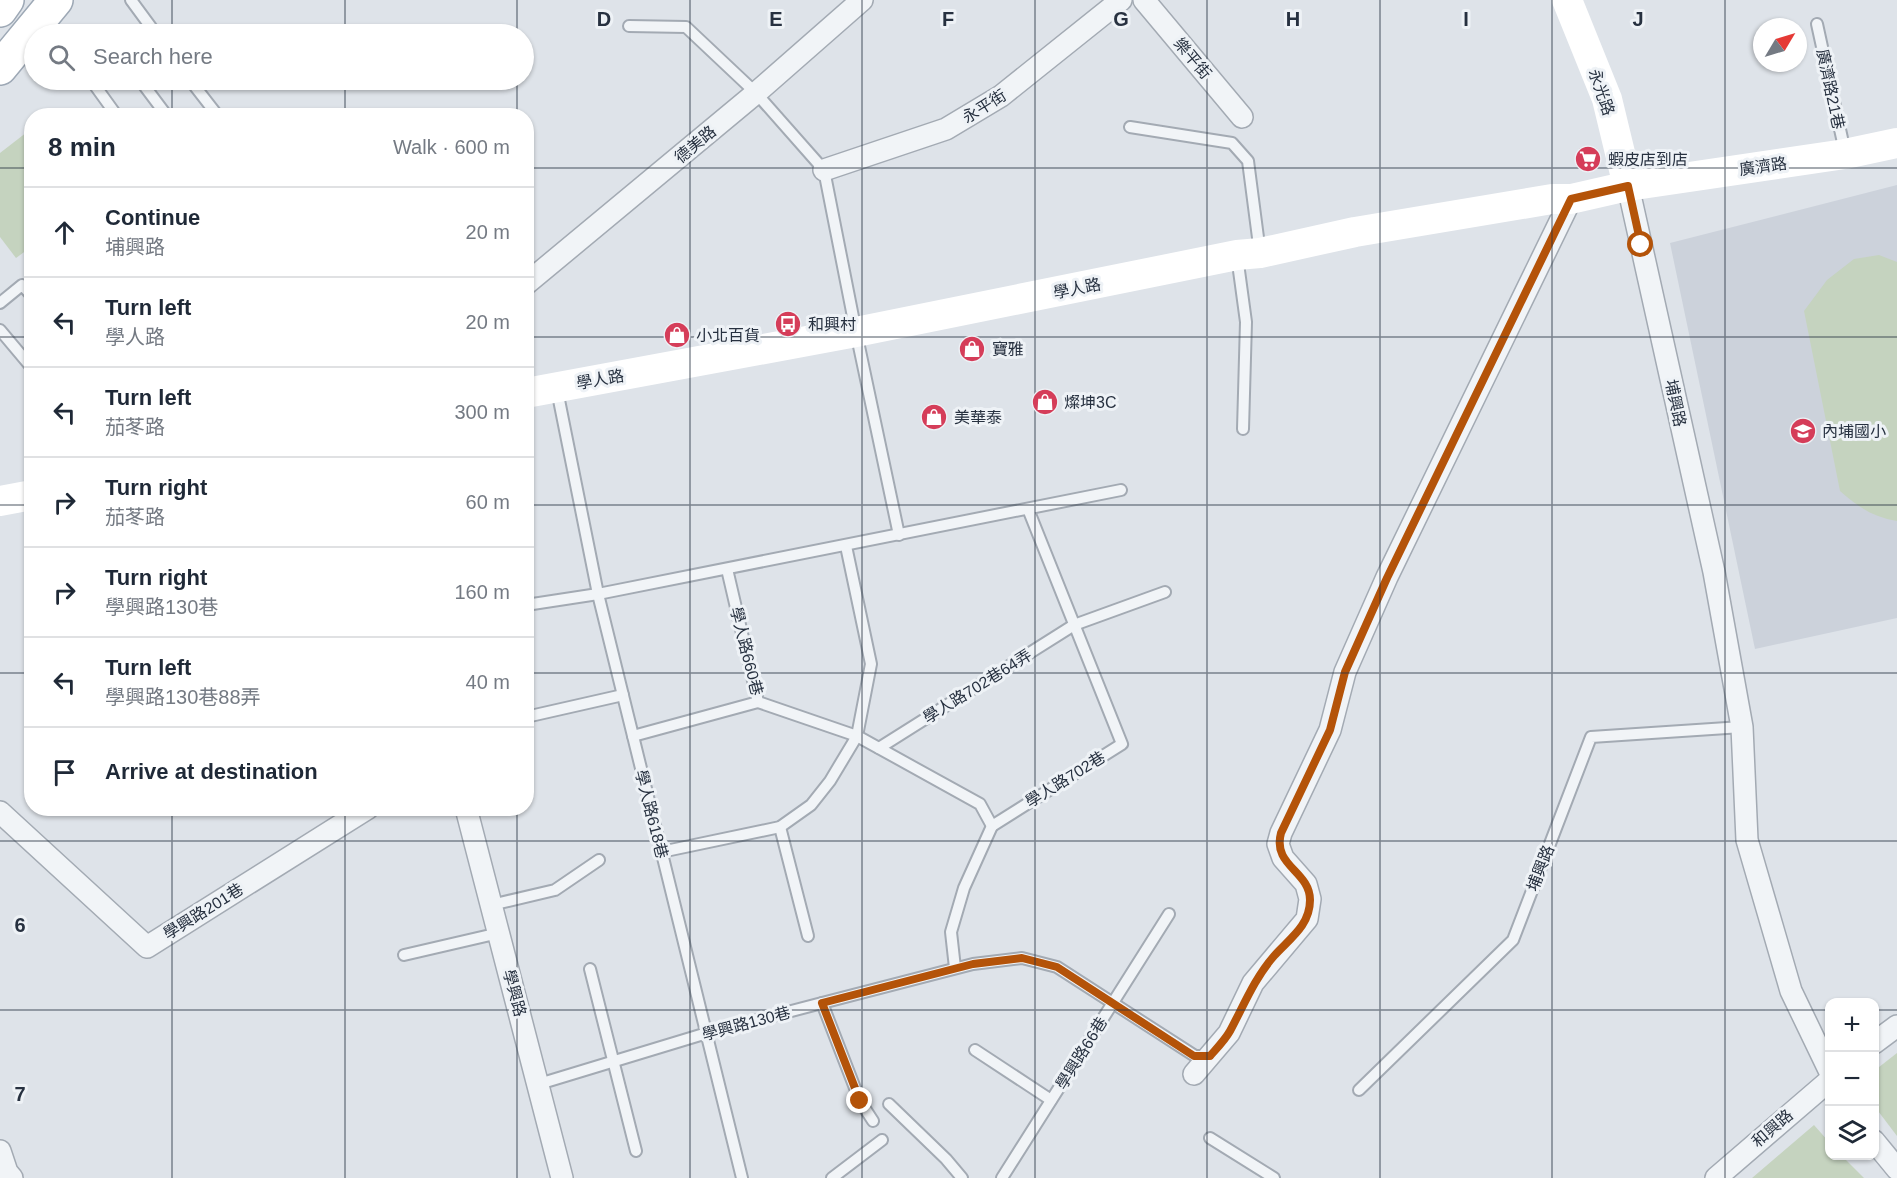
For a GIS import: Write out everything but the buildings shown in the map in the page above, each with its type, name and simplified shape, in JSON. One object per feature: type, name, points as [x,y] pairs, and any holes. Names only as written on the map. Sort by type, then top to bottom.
[{"type":"main road","points":[[0,9],[7,0]]},
{"type":"main road","points":[[36,24],[56,0]]},
{"type":"main road","name":"永光路","points":[[1567,0],[1607,99],[1628,186]]},
{"type":"main road","points":[[0,68],[24,39]]},
{"type":"main road","name":"廣濟路","points":[[1628,186],[1845,154],[1897,142]]},
{"type":"main road","name":"學人路","points":[[534,391],[856,332],[1355,232],[1552,199],[1571,199],[1628,186]]},
{"type":"main road","points":[[0,501],[24,496]]},
{"type":"street","name":"德美路","points":[[534,277],[756,93],[862,0]]},
{"type":"street","name":"永平街","points":[[824,170],[946,129],[1001,96],[1121,0]]},
{"type":"street","name":"樂平街","points":[[1144,0],[1242,117]]},
{"type":"street","name":"埔興路","points":[[1628,186],[1714,572],[1742,726],[1747,840],[1791,991],[1802,1018],[1825,1062]]},
{"type":"street","points":[[1194,1074],[1229,1033],[1253,983],[1307,919],[1310,899],[1306,884],[1282,858],[1278,844],[1281,833],[1330,730],[1345,672],[1387,578],[1571,199]]},
{"type":"street","name":"學興路201巷","points":[[0,812],[147,947],[355,816]]},
{"type":"street","name":"學興路","points":[[468,816],[562,1178]]},
{"type":"street","points":[[1879,1040],[1897,1026]]},
{"type":"street","name":"和興路","points":[[1716,1178],[1825,1084]]},
{"type":"street","points":[[1879,1146],[1897,1169]]},
{"type":"street","points":[[0,1152],[12,1178]]},
{"type":"lane","points":[[131,0],[147,24]]},
{"type":"lane","name":"廣濟路21巷","points":[[1817,24],[1845,154]]},
{"type":"lane","points":[[629,26],[686,27],[756,93],[824,170],[899,535]]},
{"type":"lane","points":[[98,90],[111,108]]},
{"type":"lane","points":[[148,90],[161,108]]},
{"type":"lane","points":[[198,90],[212,108]]},
{"type":"lane","points":[[1130,127],[1232,142],[1248,161],[1249,254],[1243,429]]},
{"type":"lane","points":[[0,303],[24,284]]},
{"type":"lane","points":[[0,330],[24,358]]},
{"type":"lane","name":"學人路618巷","points":[[556,387],[598,594],[742,1178]]},
{"type":"lane","points":[[534,604],[598,594],[846,546],[1121,490]]},
{"type":"lane","name":"學人路702巷","points":[[992,826],[1122,744],[1028,509]]},
{"type":"lane","points":[[661,852],[780,827],[811,805],[830,781],[857,736],[871,664],[846,546]]},
{"type":"lane","name":"學人路660巷","points":[[727,569],[758,702],[857,736],[980,804],[992,826]]},
{"type":"lane","points":[[1074,625],[1165,592]]},
{"type":"lane","name":"學人路702巷64弄","points":[[879,748],[1074,625]]},
{"type":"lane","points":[[534,715],[623,695]]},
{"type":"lane","points":[[633,736],[758,702]]},
{"type":"lane","name":"埔興路","points":[[1359,1090],[1513,940],[1591,737],[1742,726]]},
{"type":"lane","points":[[956,968],[951,932],[964,888],[992,826]]},
{"type":"lane","points":[[780,827],[808,936]]},
{"type":"lane","points":[[491,905],[555,891],[599,860]]},
{"type":"lane","name":"學興路66巷","points":[[1002,1178],[1169,914]]},
{"type":"lane","points":[[404,955],[499,933]]},
{"type":"lane","name":"學興路130巷","points":[[539,1084],[707,1033],[956,968],[1022,958],[1057,967],[1194,1056],[1210,1056]]},
{"type":"lane","points":[[590,969],[636,1151]]},
{"type":"lane","points":[[822,1003],[860,1101],[873,1121]]},
{"type":"lane","name":"學興路66巷","points":[[975,1050],[1051,1100]]},
{"type":"lane","points":[[889,1104],[946,1159],[962,1178]]},
{"type":"lane","points":[[1210,1138],[1274,1178]]},
{"type":"lane","points":[[832,1178],[882,1140]]},
{"type":"shaded area","name":"內埔國小","points":[[1897,185],[1897,618],[1755,649],[1670,243]]},
{"type":"green space","points":[[24,134],[24,252],[16,258],[0,237],[0,153]]},
{"type":"green space","points":[[1879,255],[1897,262],[1897,521],[1880,517],[1866,510],[1840,491],[1804,311],[1827,280],[1854,259]]},
{"type":"green space","points":[[1897,1053],[1897,1136],[1879,1112],[1879,1067]]},
{"type":"green space","points":[[1814,1125],[1825,1137],[1825,1160],[1846,1160],[1864,1178],[1752,1178]]},
{"type":"place","name":"蝦皮店到店","points":[[1588,159]]},
{"type":"place","name":"和興村","points":[[788,324]]},
{"type":"place","name":"小北百貨","points":[[677,335]]},
{"type":"place","name":"寶雅","points":[[972,349]]},
{"type":"place","name":"燦坤3C","points":[[1045,402]]},
{"type":"place","name":"美華泰","points":[[934,417]]},
{"type":"place","name":"內埔國小","points":[[1803,431]]},
{"type":"route","points":[[860,1101],[822,1003],[973,964],[1022,958],[1057,967],[1194,1056],[1210,1056],[1229,1033],[1253,983],[1307,919],[1310,899],[1306,884],[1282,858],[1278,844],[1281,833],[1330,730],[1345,672],[1387,578],[1571,199],[1628,186],[1641,245]]}]
